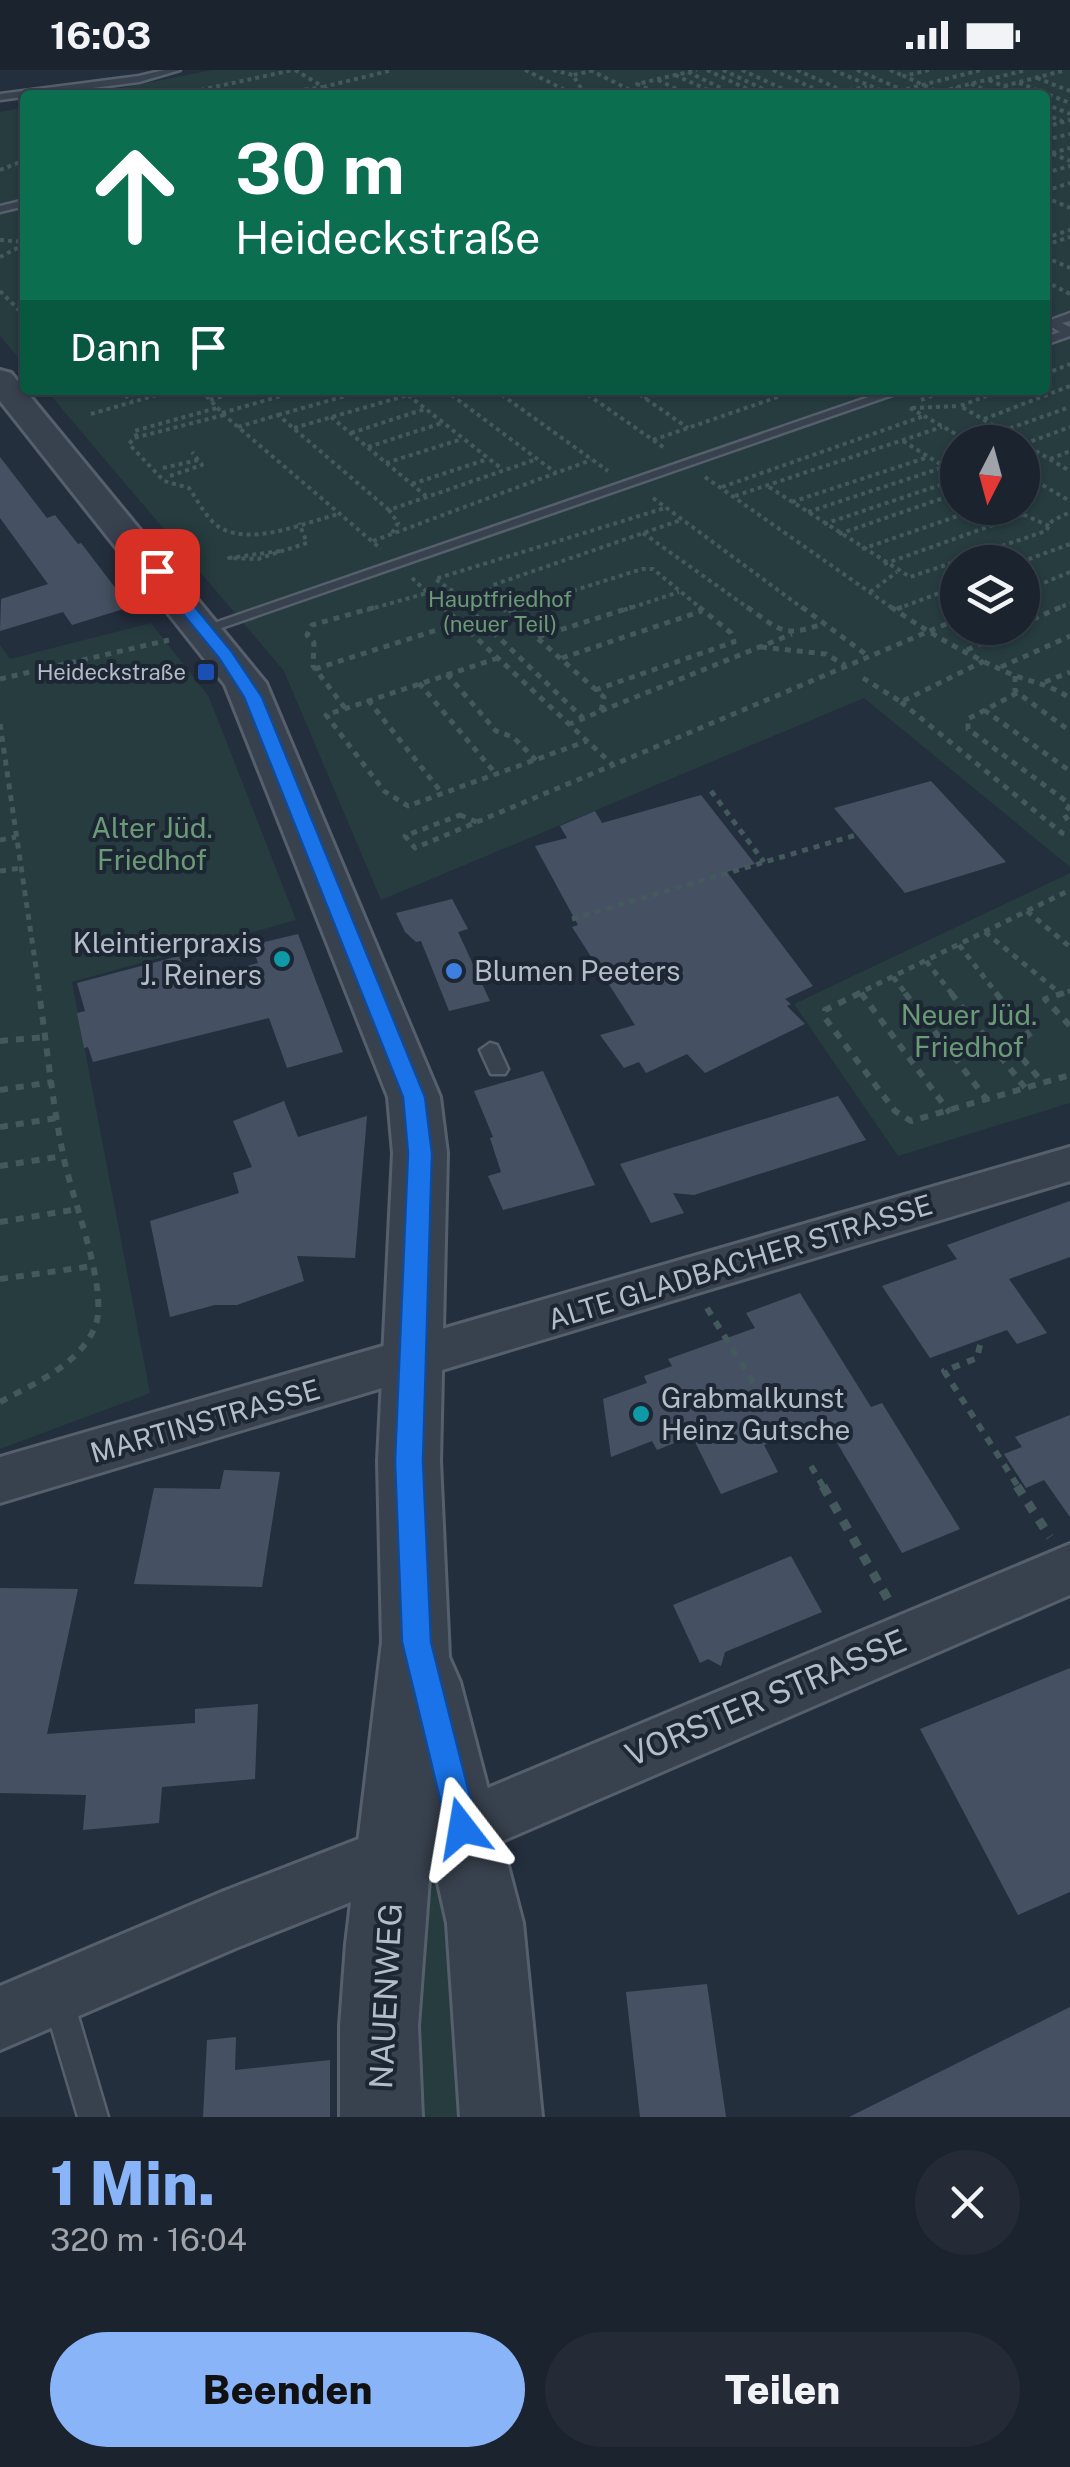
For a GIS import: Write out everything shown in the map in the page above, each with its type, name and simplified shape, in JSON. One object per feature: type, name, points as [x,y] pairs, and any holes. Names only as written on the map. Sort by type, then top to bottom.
[{"type":"street","points":[[0,380],[204,629],[245,683],[266,726],[414,1097],[420,1153],[410,1361]]},
{"type":"street","name":"ALTE GLADBACHER STRASSE","points":[[410,1361],[1070,1164]]},
{"type":"street","name":"MARTINSTRASSE","points":[[0,1480],[410,1361]]},
{"type":"street","name":"NAUENWEG","points":[[382,2117],[379,2026],[429,1841],[416,1642],[409,1461],[410,1361]]},
{"type":"street","name":"VORSTER STRASSE","points":[[429,1841],[910,1637],[1065,1560]]},
{"type":"street","points":[[0,2018],[429,1841]]},
{"type":"street","name":"NAUENWEG","points":[[429,1841],[486,1924],[500,2117]]},
{"type":"lane","points":[[54,90],[139,79],[175,70]]},
{"type":"lane","points":[[1050,338],[1070,332],[1052,323],[1070,317]]},
{"type":"lane","points":[[204,629],[885,395]]},
{"type":"lane","points":[[56,1992],[94,2117]]},
{"type":"path","points":[[200,90],[294,70],[328,90]]},
{"type":"path","points":[[301,90],[393,70]]},
{"type":"path","points":[[525,70],[565,90]]},
{"type":"path","points":[[553,70],[573,75],[593,70],[631,90]]},
{"type":"path","points":[[651,90],[637,84],[697,70]]},
{"type":"path","points":[[707,70],[749,90]]},
{"type":"path","points":[[723,70],[765,90]]},
{"type":"path","points":[[742,70],[785,90]]},
{"type":"path","points":[[773,70],[814,90]]},
{"type":"path","points":[[797,70],[842,90],[873,87]]},
{"type":"path","points":[[833,70],[879,90]]},
{"type":"path","points":[[857,70],[903,90],[982,70]]},
{"type":"path","points":[[890,70],[933,90]]},
{"type":"path","points":[[904,76],[929,70]]},
{"type":"path","points":[[946,90],[1026,70]]},
{"type":"path","points":[[1004,86],[1062,70],[1070,74]]},
{"type":"path","points":[[688,72],[725,90]]},
{"type":"path","points":[[573,75],[583,90]]},
{"type":"path","points":[[675,75],[708,90]]},
{"type":"path","points":[[1036,78],[1070,91]]},
{"type":"path","points":[[657,79],[679,90]]},
{"type":"path","points":[[988,80],[1013,90]]},
{"type":"path","points":[[1018,82],[1032,90]]},
{"type":"path","points":[[970,84],[985,90]]},
{"type":"path","points":[[955,88],[960,90]]},
{"type":"path","points":[[1050,106],[1070,111],[1064,122],[1050,125]]},
{"type":"path","points":[[1050,116],[1064,122]]},
{"type":"path","points":[[1050,171],[1070,163]]},
{"type":"path","points":[[1058,169],[1070,175]]},
{"type":"path","points":[[0,291],[20,310]]},
{"type":"path","points":[[125,395],[133,401]]},
{"type":"path","points":[[91,414],[155,395]]},
{"type":"path","points":[[206,395],[428,592],[613,765]]},
{"type":"path","points":[[210,400],[226,395]]},
{"type":"path","points":[[178,483],[164,481],[129,444],[138,437],[283,395]]},
{"type":"path","points":[[238,426],[349,395]]},
{"type":"path","points":[[294,428],[405,395]]},
{"type":"path","points":[[409,395],[504,470]]},
{"type":"path","points":[[452,395],[556,473]]},
{"type":"path","points":[[502,395],[628,486],[682,519],[868,657]]},
{"type":"path","points":[[587,395],[927,632],[1015,676],[1046,682],[1070,698]]},
{"type":"path","points":[[640,395],[688,428]]},
{"type":"path","points":[[644,398],[654,395]]},
{"type":"path","points":[[652,440],[784,395]]},
{"type":"path","points":[[897,395],[909,408],[940,425]]},
{"type":"path","points":[[909,408],[960,406],[989,395]]},
{"type":"path","points":[[983,419],[1046,395]]},
{"type":"path","points":[[960,406],[992,425]]},
{"type":"path","points":[[1019,425],[1070,407]]},
{"type":"path","points":[[350,433],[426,409]]},
{"type":"path","points":[[278,415],[389,510],[398,523],[391,534]]},
{"type":"path","points":[[720,488],[924,416]]},
{"type":"path","points":[[331,417],[427,497]]},
{"type":"path","points":[[368,447],[443,422]]},
{"type":"path","points":[[733,496],[769,488],[940,427]]},
{"type":"path","points":[[1040,438],[1070,428]]},
{"type":"path","points":[[386,463],[464,439]]},
{"type":"path","points":[[902,441],[940,464]]},
{"type":"path","points":[[1050,459],[1070,451]]},
{"type":"path","points":[[170,476],[202,465],[192,452]]},
{"type":"path","points":[[1040,453],[1070,471]]},
{"type":"path","points":[[791,502],[928,457]]},
{"type":"path","points":[[412,484],[489,459]]},
{"type":"path","points":[[389,510],[537,459]]},
{"type":"path","points":[[198,460],[161,466],[188,488],[202,510],[222,529],[256,532],[340,514]]},
{"type":"path","points":[[372,542],[592,460]]},
{"type":"path","points":[[807,513],[940,468]]},
{"type":"path","points":[[824,524],[940,483]]},
{"type":"path","points":[[1040,483],[1070,500]]},
{"type":"path","points":[[769,488],[897,572],[916,576],[1046,531],[1070,512]]},
{"type":"path","points":[[839,534],[940,499]]},
{"type":"path","points":[[583,718],[463,599],[434,580],[666,508]]},
{"type":"path","points":[[485,597],[493,585],[682,519]]},
{"type":"path","points":[[862,549],[940,522]]},
{"type":"path","points":[[1040,522],[1049,526]]},
{"type":"path","points":[[280,551],[236,554],[229,558],[243,562],[307,543],[309,539],[300,523]]},
{"type":"path","points":[[884,564],[994,525]]},
{"type":"path","points":[[643,533],[782,631],[798,632]]},
{"type":"path","points":[[1040,555],[1070,544]]},
{"type":"path","points":[[508,611],[642,569],[653,569],[731,633],[734,642],[596,690]]},
{"type":"path","points":[[870,592],[897,572]]},
{"type":"path","points":[[1040,584],[1070,572]]},
{"type":"path","points":[[345,708],[315,668],[314,643],[307,635],[312,626],[428,592]]},
{"type":"path","points":[[537,637],[680,592]]},
{"type":"path","points":[[896,610],[940,593]]},
{"type":"path","points":[[436,600],[485,597],[508,611],[604,697],[600,711]]},
{"type":"path","points":[[1040,617],[1070,603]]},
{"type":"path","points":[[561,658],[703,610]]},
{"type":"path","points":[[315,668],[460,622]]},
{"type":"path","points":[[569,724],[823,623]]},
{"type":"path","points":[[478,822],[460,816],[405,836],[416,848],[478,822],[613,765],[846,666],[940,627]]},
{"type":"path","points":[[0,678],[146,648],[204,629]]},
{"type":"path","points":[[1000,668],[1070,636]]},
{"type":"path","points":[[966,650],[977,645]]},
{"type":"path","points":[[760,647],[826,654],[846,666]]},
{"type":"path","points":[[498,658],[326,714],[346,746],[366,766],[380,792],[408,806],[587,741]]},
{"type":"path","points":[[900,702],[986,660]]},
{"type":"path","points":[[1046,682],[1070,672]]},
{"type":"path","points":[[447,674],[496,731],[513,738],[536,760]]},
{"type":"path","points":[[1015,676],[1017,693],[1070,731]]},
{"type":"path","points":[[863,678],[900,702],[1062,833],[1070,835]]},
{"type":"path","points":[[419,684],[496,774]]},
{"type":"path","points":[[1017,693],[968,719],[966,724],[971,733],[1070,805],[1064,814],[1070,824]]},
{"type":"path","points":[[368,700],[442,793]]},
{"type":"path","points":[[984,710],[1070,772]]},
{"type":"path","points":[[0,724],[63,1156],[94,1266],[97,1322],[87,1342],[60,1370],[0,1402]]},
{"type":"path","points":[[0,789],[9,788]]},
{"type":"path","points":[[710,792],[764,862]]},
{"type":"path","points":[[0,814],[13,812]]},
{"type":"path","points":[[572,919],[856,835]]},
{"type":"path","points":[[0,840],[16,837]]},
{"type":"path","points":[[0,871],[21,868]]},
{"type":"path","points":[[1070,890],[825,1010],[825,1018],[901,1117],[924,1120],[1070,1076]]},
{"type":"path","points":[[1062,894],[1070,901]]},
{"type":"path","points":[[1027,912],[1070,947]]},
{"type":"path","points":[[985,932],[1066,992]]},
{"type":"path","points":[[959,945],[1032,1039],[1012,1046],[1044,1084]]},
{"type":"path","points":[[926,961],[1026,1089]]},
{"type":"path","points":[[894,977],[988,1101]]},
{"type":"path","points":[[1066,992],[1045,998],[1070,1026]]},
{"type":"path","points":[[862,993],[950,1112]]},
{"type":"path","points":[[2,1043],[46,1037]]},
{"type":"path","points":[[0,1090],[52,1082]]},
{"type":"path","points":[[0,1127],[57,1118]]},
{"type":"path","points":[[0,1166],[63,1156]]},
{"type":"path","points":[[0,1222],[78,1209]]},
{"type":"path","points":[[0,1288],[0,1279],[94,1266]]},
{"type":"path","points":[[688,1276],[756,1387]]},
{"type":"path","points":[[980,1346],[977,1358],[944,1371],[1065,1560]]},
{"type":"path","points":[[812,1466],[910,1637]]},
{"type":"green space","name":"Hauptfriedhof (neuer Teil)","points":[[212,70],[1070,70],[1070,867],[864,698],[381,900],[284,671],[50,395],[1050,395],[1050,90],[110,90]]},
{"type":"green space","points":[[20,108],[20,359],[0,336],[0,112]]},
{"type":"green space","name":"Alter Jüd. Friedhof","points":[[151,623],[209,697],[296,920],[72,982],[150,1393],[0,1449],[0,645],[10,659]]},
{"type":"green space","name":"Neuer Jüd. Friedhof","points":[[1070,873],[1070,1103],[898,1156],[794,1004]]},
{"type":"green space","points":[[429,1885],[440,1886],[450,1895],[481,2117],[406,2117],[419,1893]]},
{"type":"building","points":[[0,457],[47,518],[55,515],[81,543],[130,607],[72,625],[63,612],[0,631],[1,599],[48,584],[0,518]]},
{"type":"building","points":[[931,781],[1006,862],[905,893],[834,808]]},
{"type":"building","points":[[701,795],[755,864],[727,872],[813,986],[785,999],[805,1024],[705,1073],[687,1054],[646,1073],[639,1062],[624,1068],[600,1035],[635,1025],[572,927],[578,925],[535,846],[567,838],[560,826],[595,811],[602,823]]},
{"type":"building","points":[[452,899],[468,929],[458,932],[490,1001],[449,1011],[421,941],[416,942],[405,932],[396,913]]},
{"type":"building","points":[[298,934],[343,1052],[287,1068],[269,1018],[93,1062],[88,1047],[84,1048],[77,1013],[85,1011],[77,983],[179,956],[189,982],[258,963],[252,945]]},
{"type":"building","points":[[543,1071],[595,1185],[503,1210],[488,1176],[501,1172],[490,1138],[493,1137],[474,1091]]},
{"type":"building","points":[[838,1096],[866,1140],[694,1195],[673,1193],[684,1213],[651,1223],[620,1164]]},
{"type":"building","points":[[284,1101],[298,1137],[367,1116],[355,1258],[297,1256],[304,1281],[237,1305],[215,1305],[170,1317],[150,1221],[239,1193],[233,1173],[252,1167],[233,1121]]},
{"type":"building","points":[[1070,1201],[1070,1257],[1009,1279],[1047,1333],[1017,1344],[1007,1330],[930,1358],[882,1286],[957,1259],[947,1245]]},
{"type":"building","points":[[800,1293],[871,1407],[882,1403],[960,1529],[902,1553],[826,1424],[764,1445],[778,1472],[721,1494],[692,1436],[657,1450],[652,1441],[611,1457],[603,1399],[647,1383],[644,1376],[672,1366],[668,1359],[755,1328],[746,1313]]},
{"type":"building","points":[[1070,1415],[1070,1517],[1044,1480],[1026,1488],[1004,1454],[1022,1447],[1015,1437]]},
{"type":"building","points":[[224,1470],[280,1472],[262,1587],[134,1584],[154,1488],[220,1489]]},
{"type":"building","points":[[791,1556],[822,1612],[725,1652],[721,1666],[708,1659],[700,1663],[673,1605]]},
{"type":"building","points":[[0,1588],[78,1589],[47,1734],[195,1723],[195,1709],[258,1704],[255,1779],[162,1787],[159,1823],[83,1830],[86,1795],[0,1793]]},
{"type":"building","points":[[1070,1668],[1070,1892],[1018,1915],[920,1729]]},
{"type":"building","points":[[707,1984],[726,2117],[640,2117],[626,1992]]},
{"type":"building","points":[[1070,2007],[1070,2117],[849,2117]]},
{"type":"building","points":[[236,2037],[235,2070],[330,2060],[330,2117],[203,2117],[207,2040]]},
{"type":"place","name":"Heideckstraße","points":[[206,672]]},
{"type":"place","name":"Kleintierpraxis J. Reiners","points":[[282,959]]},
{"type":"place","name":"Blumen Peeters","points":[[454,971]]},
{"type":"place","name":"Grabmalkunst Heinz Gutsche","points":[[641,1414]]},
{"type":"route","points":[[157,571],[226,656],[253,697],[414,1097],[420,1153],[409,1461],[416,1642],[462,1828]]}]
